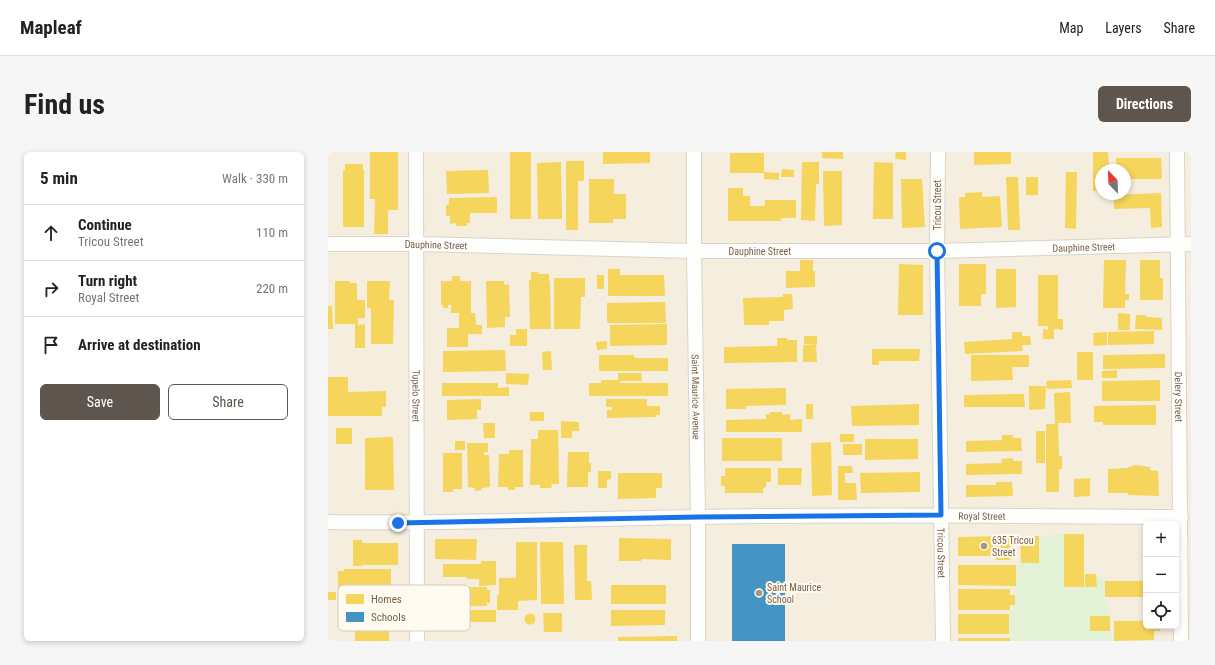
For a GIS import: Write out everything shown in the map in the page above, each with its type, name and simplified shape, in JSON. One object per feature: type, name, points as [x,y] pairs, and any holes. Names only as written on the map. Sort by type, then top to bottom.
[{"type":"street","name":"Tupelo Street","points":[[416,152],[417,585]]},
{"type":"street","name":"Saint Maurice Avenue","points":[[694,152],[698,641]]},
{"type":"street","name":"Tricou Street","points":[[938,152],[937,251],[943,641]]},
{"type":"street","name":"Delery Street","points":[[1177,152],[1184,244],[1181,641]]},
{"type":"street","name":"Dauphine Street","points":[[328,244],[417,244],[694,251],[937,251],[1184,244]]},
{"type":"street","name":"Royal Street","points":[[328,522],[416,523],[698,517],[941,515],[1181,517]]},
{"type":"street","name":"Tupelo Street","points":[[417,631],[417,641]]},
{"type":"shaded area","points":[[328,152],[1191,152],[1191,641],[328,641]]},
{"type":"green space","points":[[1064,534],[1064,587],[1096,587],[1096,574],[1105,581],[1105,597],[1110,616],[1090,616],[1090,630],[1110,631],[1114,641],[1010,641],[1009,614],[1015,605],[1016,565],[1021,563],[1039,563],[1039,536]]},
{"type":"building: Homes","points":[[370,152],[398,152],[398,210],[388,210],[388,234],[374,234],[375,199],[370,199]]},
{"type":"building: Homes","points":[[510,152],[531,152],[531,219],[510,219]]},
{"type":"building: Homes","points":[[603,152],[650,152],[650,163],[603,164]]},
{"type":"building: Homes","points":[[822,152],[843,152],[843,159],[822,158]]},
{"type":"building: Homes","points":[[896,152],[906,152],[906,160],[895,159]]},
{"type":"building: Homes","points":[[974,152],[1011,152],[1011,164],[974,165]]},
{"type":"building: Homes","points":[[1093,152],[1108,152],[1109,164],[1095,164],[1095,191],[1093,191]]},
{"type":"building: Homes","points":[[730,153],[764,153],[764,173],[730,173]]},
{"type":"building: Homes","points":[[1116,158],[1161,158],[1162,179],[1131,179],[1131,164],[1116,164]]},
{"type":"building: Homes","points":[[566,161],[584,161],[584,181],[578,181],[578,230],[566,230]]},
{"type":"building: Homes","points":[[561,162],[562,219],[538,219],[537,163]]},
{"type":"building: Homes","points":[[802,162],[819,162],[819,184],[816,184],[815,221],[801,220]]},
{"type":"building: Homes","points":[[874,162],[893,163],[893,219],[873,219]]},
{"type":"building: Homes","points":[[345,164],[363,164],[364,227],[343,227],[343,171],[345,170]]},
{"type":"building: Homes","points":[[782,169],[794,170],[794,177],[781,177]]},
{"type":"building: Homes","points":[[488,170],[489,193],[447,194],[446,171]]},
{"type":"building: Homes","points":[[823,171],[842,171],[842,225],[824,226]]},
{"type":"building: Homes","points":[[764,172],[779,173],[779,180],[764,179]]},
{"type":"building: Homes","points":[[1066,172],[1077,172],[1076,229],[1065,228]]},
{"type":"building: Homes","points":[[1006,177],[1018,177],[1020,230],[1008,230]]},
{"type":"building: Homes","points":[[1026,177],[1038,177],[1038,195],[1026,195]]},
{"type":"building: Homes","points":[[589,179],[614,179],[614,194],[626,194],[626,219],[613,219],[613,223],[589,223]]},
{"type":"building: Homes","points":[[901,179],[922,179],[925,227],[902,228]]},
{"type":"building: Homes","points":[[728,188],[743,188],[743,196],[750,196],[750,206],[765,206],[765,200],[796,200],[796,218],[781,218],[781,221],[728,221]]},
{"type":"building: Homes","points":[[982,192],[982,197],[1000,196],[1002,227],[960,229],[959,197],[965,197],[965,193]]},
{"type":"building: Homes","points":[[1161,193],[1162,227],[1151,228],[1150,208],[1114,209],[1114,200],[1131,200],[1131,194]]},
{"type":"building: Homes","points":[[497,197],[497,213],[470,213],[470,223],[467,223],[467,226],[456,226],[456,223],[450,224],[450,216],[446,216],[446,205],[449,205],[449,198]]},
{"type":"building: Homes","points":[[800,260],[813,260],[815,287],[786,288],[786,271],[800,271]]},
{"type":"building: Homes","points":[[1104,260],[1126,260],[1125,294],[1129,294],[1129,300],[1125,300],[1125,308],[1103,308]]},
{"type":"building: Homes","points":[[1140,260],[1160,260],[1160,278],[1163,278],[1163,300],[1140,300]]},
{"type":"building: Homes","points":[[899,264],[923,265],[923,315],[898,315]]},
{"type":"building: Homes","points":[[959,264],[986,264],[986,294],[981,294],[981,306],[959,306]]},
{"type":"building: Homes","points":[[608,269],[620,269],[620,275],[664,275],[665,296],[608,296]]},
{"type":"building: Homes","points":[[996,269],[1016,269],[1016,307],[996,308]]},
{"type":"building: Homes","points":[[531,272],[538,272],[538,274],[549,274],[551,329],[530,329],[529,280],[531,280]]},
{"type":"building: Homes","points":[[597,275],[604,275],[604,289],[597,289]]},
{"type":"building: Homes","points":[[1038,275],[1058,275],[1058,319],[1063,319],[1063,330],[1054,329],[1054,339],[1043,339],[1043,329],[1048,330],[1048,326],[1038,326]]},
{"type":"building: Homes","points":[[452,276],[460,276],[460,281],[471,281],[471,313],[475,313],[476,325],[482,325],[482,334],[468,334],[468,347],[447,347],[447,328],[459,328],[459,313],[451,313],[451,305],[448,305],[448,308],[443,308],[443,305],[441,305],[441,281],[452,281]]},
{"type":"building: Homes","points":[[554,278],[585,278],[585,297],[581,297],[580,329],[554,329]]},
{"type":"building: Homes","points":[[335,281],[350,281],[350,283],[357,283],[357,300],[365,300],[365,318],[358,318],[358,325],[365,324],[365,348],[355,348],[355,324],[335,324]]},
{"type":"building: Homes","points":[[367,281],[390,281],[389,300],[394,300],[393,344],[371,344],[371,308],[367,308]]},
{"type":"building: Homes","points":[[486,281],[504,281],[504,285],[509,284],[510,317],[505,317],[505,327],[487,328]]},
{"type":"building: Homes","points":[[783,294],[792,294],[793,309],[784,310],[784,321],[769,321],[769,325],[744,325],[743,298],[783,297]]},
{"type":"building: Homes","points":[[665,302],[666,323],[607,323],[607,303]]},
{"type":"building: Homes","points":[[328,306],[332,306],[333,329],[328,329]]},
{"type":"building: Homes","points":[[1118,313],[1130,314],[1130,330],[1118,330]]},
{"type":"building: Homes","points":[[1136,315],[1162,318],[1162,330],[1135,329]]},
{"type":"building: Homes","points":[[667,324],[667,345],[610,346],[610,325]]},
{"type":"building: Homes","points":[[516,329],[527,329],[527,346],[510,346],[510,335],[516,335]]},
{"type":"building: Homes","points":[[1154,331],[1154,344],[1108,345],[1108,332]]},
{"type":"building: Homes","points":[[1012,332],[1022,332],[1022,336],[1030,336],[1031,345],[1022,345],[1023,351],[965,354],[964,342],[1012,339]]},
{"type":"building: Homes","points":[[1107,332],[1107,345],[1094,346],[1093,333]]},
{"type":"building: Homes","points":[[804,336],[817,336],[817,344],[804,344]]},
{"type":"building: Homes","points":[[777,338],[797,340],[797,362],[724,363],[724,347],[777,346]]},
{"type":"building: Homes","points":[[607,341],[607,349],[597,350],[596,342]]},
{"type":"building: Homes","points":[[816,344],[817,362],[803,362],[803,345]]},
{"type":"building: Homes","points":[[872,349],[920,349],[919,361],[879,361],[879,365],[872,365]]},
{"type":"building: Homes","points":[[505,350],[506,371],[443,372],[443,351]]},
{"type":"building: Homes","points":[[551,351],[552,370],[543,370],[542,352]]},
{"type":"building: Homes","points":[[1077,352],[1093,352],[1093,380],[1077,380]]},
{"type":"building: Homes","points":[[1165,354],[1165,368],[1103,369],[1103,355]]},
{"type":"building: Homes","points":[[599,355],[634,355],[634,358],[668,358],[668,371],[599,371]]},
{"type":"building: Homes","points":[[971,355],[1029,355],[1029,367],[1012,367],[1013,380],[971,381]]},
{"type":"building: Homes","points":[[1117,370],[1117,378],[1102,378],[1102,371]]},
{"type":"building: Homes","points":[[506,373],[529,374],[528,385],[506,384]]},
{"type":"building: Homes","points":[[618,373],[641,373],[642,381],[620,381],[620,383],[668,383],[668,396],[589,396],[589,383],[601,383],[601,380],[618,380]]},
{"type":"building: Homes","points":[[328,377],[348,377],[348,392],[386,391],[386,407],[382,407],[382,416],[328,416]]},
{"type":"building: Homes","points":[[1071,380],[1072,388],[1047,389],[1046,381]]},
{"type":"building: Homes","points":[[1160,380],[1160,401],[1102,401],[1102,381]]},
{"type":"building: Homes","points":[[442,383],[498,383],[498,388],[509,387],[509,396],[442,396]]},
{"type":"building: Homes","points":[[1029,386],[1046,386],[1045,409],[1029,410]]},
{"type":"building: Homes","points":[[786,388],[786,405],[746,406],[746,409],[726,409],[726,389]]},
{"type":"building: Homes","points":[[1070,392],[1071,423],[1058,423],[1059,456],[1062,456],[1062,469],[1059,469],[1059,492],[1046,492],[1046,424],[1055,424],[1054,393]]},
{"type":"building: Homes","points":[[1024,394],[1025,407],[964,407],[964,395]]},
{"type":"building: Homes","points":[[481,399],[481,410],[477,410],[477,419],[447,420],[447,400]]},
{"type":"building: Homes","points":[[606,399],[647,399],[647,406],[660,406],[660,415],[656,415],[656,417],[607,418],[607,410],[612,410],[612,407],[606,407]]},
{"type":"building: Homes","points":[[806,404],[813,404],[813,419],[806,419]]},
{"type":"building: Homes","points":[[919,404],[919,425],[852,426],[851,406]]},
{"type":"building: Homes","points":[[1156,405],[1156,425],[1103,425],[1103,422],[1094,422],[1094,406]]},
{"type":"building: Homes","points":[[530,412],[544,412],[544,421],[530,421]]},
{"type":"building: Homes","points":[[770,412],[782,412],[782,415],[790,414],[790,420],[802,419],[802,432],[726,432],[726,420],[766,419],[766,414],[770,414]]},
{"type":"building: Homes","points":[[561,421],[579,422],[579,431],[572,431],[572,438],[561,438]]},
{"type":"building: Homes","points":[[483,423],[495,423],[495,438],[484,438]]},
{"type":"building: Homes","points":[[336,428],[352,428],[352,444],[336,444]]},
{"type":"building: Homes","points":[[538,430],[558,430],[559,484],[551,484],[552,488],[540,488],[540,485],[530,485],[531,439],[538,439]]},
{"type":"building: Homes","points":[[1036,431],[1045,431],[1045,463],[1036,463]]},
{"type":"building: Homes","points":[[840,434],[854,434],[854,442],[840,442]]},
{"type":"building: Homes","points":[[1002,435],[1013,435],[1013,438],[1021,438],[1022,451],[966,452],[966,441],[1002,440]]},
{"type":"building: Homes","points":[[393,437],[394,490],[365,490],[365,438]]},
{"type":"building: Homes","points":[[722,438],[782,438],[782,461],[722,461]]},
{"type":"building: Homes","points":[[865,439],[918,439],[918,459],[865,460]]},
{"type":"building: Homes","points":[[455,441],[465,441],[465,450],[455,450]]},
{"type":"building: Homes","points":[[831,442],[832,495],[812,496],[811,443]]},
{"type":"building: Homes","points":[[467,443],[488,443],[488,452],[484,452],[484,455],[489,455],[490,487],[475,491],[475,488],[468,487]]},
{"type":"building: Homes","points":[[843,444],[862,444],[862,455],[843,455]]},
{"type":"building: Homes","points":[[509,450],[523,450],[523,487],[515,487],[515,490],[508,490],[508,487],[498,487],[499,454],[509,454]]},
{"type":"building: Homes","points":[[568,452],[589,452],[591,472],[588,472],[588,487],[567,487]]},
{"type":"building: Homes","points":[[443,453],[462,453],[462,489],[453,489],[453,492],[443,492]]},
{"type":"building: Homes","points":[[1013,458],[1013,461],[1022,461],[1022,474],[966,475],[966,464],[1002,463],[1001,459]]},
{"type":"building: Homes","points":[[1135,465],[1150,467],[1150,470],[1158,471],[1159,496],[1108,493],[1108,469],[1127,468]]},
{"type":"building: Homes","points":[[838,466],[852,466],[853,473],[845,473],[845,483],[856,483],[857,500],[838,500]]},
{"type":"building: Homes","points":[[725,468],[771,468],[771,482],[766,482],[766,487],[763,488],[763,493],[725,493],[725,486],[721,486],[721,476],[725,476]]},
{"type":"building: Homes","points":[[778,468],[802,468],[801,485],[778,485]]},
{"type":"building: Homes","points":[[598,471],[611,471],[611,479],[607,480],[607,488],[598,488]]},
{"type":"building: Homes","points":[[920,472],[920,492],[861,493],[860,473]]},
{"type":"building: Homes","points":[[618,473],[662,473],[662,488],[656,488],[656,498],[618,499]]},
{"type":"building: Homes","points":[[1090,478],[1090,496],[1074,497],[1074,479]]},
{"type":"building: Homes","points":[[996,482],[1012,482],[1013,496],[966,497],[966,485],[996,485]]},
{"type":"building: Homes","points":[[1064,534],[1084,534],[1084,587],[1064,587]]},
{"type":"building: Homes","name":"635 Tricou Street","points":[[1010,536],[1010,560],[996,560],[996,556],[958,556],[958,537]]},
{"type":"building: Homes","points":[[1020,536],[1039,536],[1039,563],[1021,563]]},
{"type":"building: Homes","points":[[619,538],[671,539],[671,560],[642,559],[641,561],[619,561]]},
{"type":"building: Homes","points":[[435,539],[477,539],[476,560],[435,559]]},
{"type":"building: Homes","points":[[353,540],[362,540],[362,543],[398,543],[398,565],[353,566]]},
{"type":"building: Homes","points":[[516,542],[537,542],[537,600],[518,601],[518,610],[497,610],[499,578],[516,578]]},
{"type":"building: Homes","points":[[540,542],[563,542],[564,604],[541,604]]},
{"type":"building: Homes","points":[[574,545],[587,545],[587,581],[591,581],[592,600],[575,600]]},
{"type":"building: Homes","points":[[481,561],[496,561],[496,585],[479,586],[479,579],[467,579],[467,577],[443,577],[443,564],[481,564]]},
{"type":"building: Homes","points":[[958,565],[1016,565],[1016,586],[958,585]]},
{"type":"building: Homes","points":[[344,569],[391,569],[391,585],[338,585],[338,571],[344,571]]},
{"type":"building: Homes","points":[[1085,574],[1096,574],[1097,587],[1085,587]]},
{"type":"building: Homes","points":[[1105,581],[1143,581],[1143,597],[1105,597]]},
{"type":"building: Homes","points":[[611,585],[666,585],[666,604],[611,604]]},
{"type":"building: Homes","points":[[470,587],[487,587],[487,590],[490,590],[490,603],[487,603],[487,606],[470,606]]},
{"type":"building: Homes","points":[[958,589],[1010,589],[1010,595],[1015,595],[1015,605],[1010,605],[1010,610],[958,610]]},
{"type":"building: Homes","points":[[328,592],[336,592],[336,600],[328,600]]},
{"type":"building: Homes","points":[[470,610],[496,610],[496,622],[470,622]]},
{"type":"building: Homes","points":[[611,610],[665,610],[665,625],[611,626]]},
{"type":"building: Homes","points":[[543,613],[562,613],[562,632],[544,632]]},
{"type":"building: Homes","points":[[528,614],[532,614],[534,615],[534,623],[528,624],[525,621],[525,617]]},
{"type":"building: Homes","points":[[958,614],[1009,614],[1009,634],[958,634]]},
{"type":"building: Homes","points":[[1090,616],[1110,616],[1110,631],[1090,631]]},
{"type":"building: Homes","points":[[1114,621],[1143,621],[1143,629],[1160,629],[1160,631],[1154,631],[1154,640],[1114,641]]},
{"type":"building: Homes","points":[[355,631],[389,631],[389,641],[355,641]]},
{"type":"building: Homes","points":[[677,636],[677,641],[618,641],[618,637]]},
{"type":"building: Homes","points":[[958,638],[1010,638],[1010,641],[958,641]]},
{"type":"building: Schools","name":"Saint Maurice School","points":[[732,544],[785,544],[785,641],[732,641]]},
{"type":"place","name":"635 Tricou Street","points":[[984,546]]},
{"type":"place","name":"Saint Maurice School","points":[[759,593]]},
{"type":"route","points":[[398,523],[698,517],[941,515],[937,251]]}]
